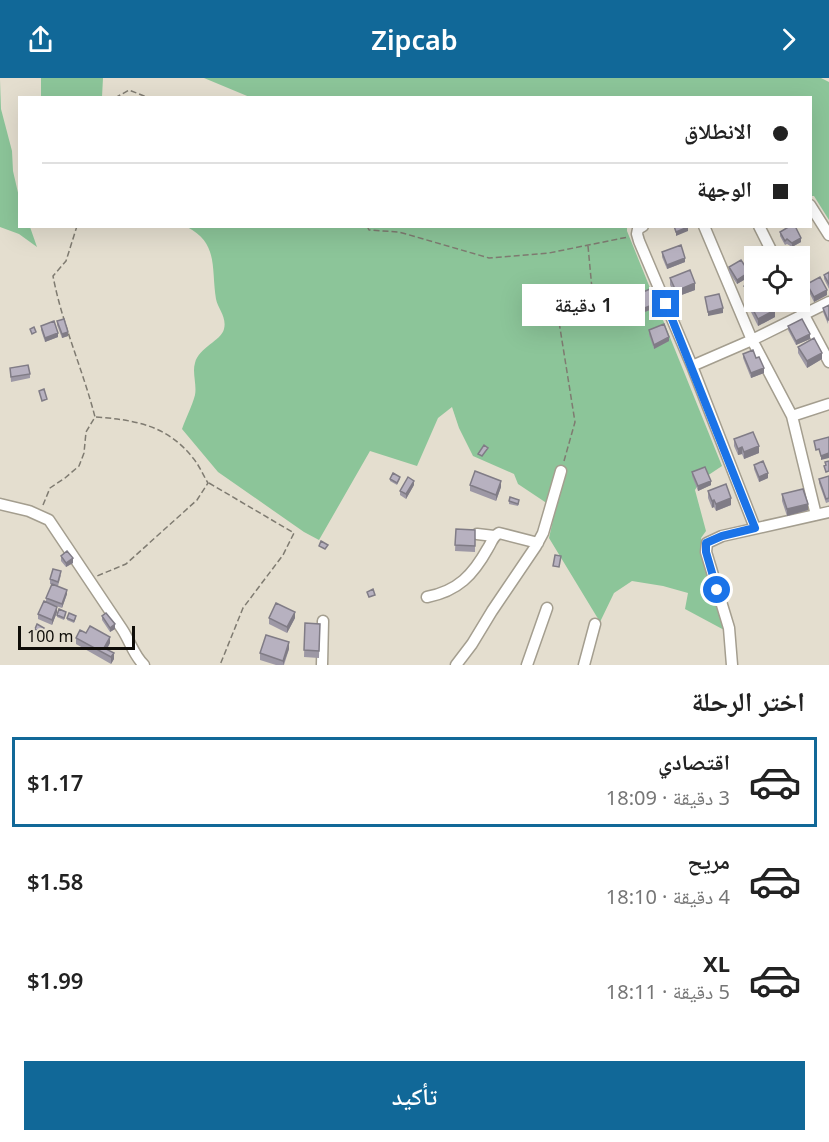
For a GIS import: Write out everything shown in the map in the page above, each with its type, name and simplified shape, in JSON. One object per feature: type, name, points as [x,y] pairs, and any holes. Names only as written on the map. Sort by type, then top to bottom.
[{"type":"street","points":[[812,208],[829,235]]},
{"type":"street","points":[[705,228],[752,340],[792,416],[816,515]]},
{"type":"street","points":[[760,228],[769,246]]},
{"type":"street","points":[[640,231],[755,528]]},
{"type":"street","points":[[692,366],[752,340],[829,302]]},
{"type":"street","points":[[803,314],[829,362]]},
{"type":"street","points":[[792,416],[829,405]]},
{"type":"street","points":[[456,665],[538,543],[561,471]]},
{"type":"street","points":[[0,504],[29,511],[49,520],[132,645],[137,659],[144,665]]},
{"type":"street","points":[[732,665],[729,628],[706,543],[722,536],[829,512]]},
{"type":"street","points":[[477,534],[494,536],[499,533],[538,543]]},
{"type":"street","points":[[428,597],[453,590],[465,580],[490,547],[494,536]]},
{"type":"street","points":[[527,665],[547,608]]},
{"type":"street","points":[[322,665],[323,621]]},
{"type":"street","points":[[584,665],[595,624]]},
{"type":"path","points":[[118,96],[129,90],[144,96]]},
{"type":"path","points":[[38,516],[50,488],[79,466],[84,453],[86,432],[95,417],[58,300],[53,276],[66,261],[76,228]]},
{"type":"path","points":[[368,228],[369,230],[399,232],[489,258],[549,253],[640,231]]},
{"type":"path","points":[[561,471],[575,422],[556,303],[588,301],[592,289],[588,244]]},
{"type":"path","points":[[95,417],[143,423],[168,435],[193,458],[208,483],[294,533],[283,555],[243,608],[220,665]]},
{"type":"path","points":[[89,579],[126,564],[196,500],[208,483]]},
{"type":"green space","points":[[41,78],[103,78],[102,96],[41,96]]},
{"type":"green space","points":[[204,78],[821,78],[829,82],[829,220],[812,196],[812,96],[247,96]]},
{"type":"green space","points":[[0,80],[1,109],[12,151],[13,171],[18,193],[18,228],[30,228],[37,247],[19,234],[0,227]]},
{"type":"green space","points":[[189,228],[627,228],[722,466],[701,480],[695,490],[706,531],[701,538],[726,631],[685,609],[688,593],[632,581],[614,593],[600,622],[549,538],[553,520],[552,510],[545,502],[518,484],[514,474],[473,456],[459,428],[452,407],[438,418],[417,466],[370,451],[319,540],[218,472],[182,429],[195,395],[194,370],[197,357],[219,337],[225,325],[216,299],[212,258],[209,249],[197,233]]},
{"type":"building","points":[[787,228],[796,228],[801,238],[792,243],[787,239],[785,241],[780,232]]},
{"type":"building","points":[[681,245],[685,258],[667,265],[662,252]]},
{"type":"building","points":[[741,260],[744,264],[744,275],[737,280],[729,267]]},
{"type":"building","points":[[690,270],[695,283],[676,291],[670,278]]},
{"type":"building","points":[[829,272],[829,284],[824,275]]},
{"type":"building","points":[[820,277],[827,290],[814,297],[810,290],[810,282]]},
{"type":"building","points":[[650,289],[655,304],[642,309],[636,295]]},
{"type":"building","points":[[719,294],[723,308],[708,312],[705,297]]},
{"type":"building","points":[[829,305],[829,320],[828,320],[823,308]]},
{"type":"building","points":[[754,312],[771,312],[758,319]]},
{"type":"building","points":[[64,319],[68,332],[62,334],[57,321]]},
{"type":"building","points":[[802,319],[810,334],[796,341],[788,326]]},
{"type":"building","points":[[54,321],[58,333],[45,338],[41,326]]},
{"type":"building","points":[[664,324],[669,337],[654,345],[649,330]]},
{"type":"building","points":[[34,327],[36,332],[32,334],[30,329]]},
{"type":"building","points":[[814,338],[822,353],[807,361],[798,347]]},
{"type":"building","points":[[753,350],[764,368],[751,373],[743,354]]},
{"type":"building","points":[[28,365],[30,374],[11,377],[10,368]]},
{"type":"building","points":[[44,389],[47,399],[42,401],[39,391]]},
{"type":"building","points":[[753,432],[759,446],[744,452],[742,447],[738,449],[734,439]]},
{"type":"building","points":[[829,437],[829,453],[821,456],[819,449],[816,450],[814,441]]},
{"type":"building","points":[[484,445],[488,448],[482,456],[478,454]]},
{"type":"building","points":[[763,461],[768,473],[759,477],[754,465]]},
{"type":"building","points":[[829,461],[829,471],[826,472],[825,462]]},
{"type":"building","points":[[705,467],[711,481],[698,486],[692,472]]},
{"type":"building","points":[[475,471],[501,481],[496,495],[470,485]]},
{"type":"building","points":[[393,473],[400,477],[397,483],[390,479]]},
{"type":"building","points":[[829,476],[829,498],[826,499],[819,479]]},
{"type":"building","points":[[408,477],[414,481],[406,494],[400,491]]},
{"type":"building","points":[[726,484],[731,498],[716,504],[714,500],[712,501],[708,491]]},
{"type":"building","points":[[803,489],[808,504],[787,509],[782,494]]},
{"type":"building","points":[[510,497],[519,500],[518,504],[509,501]]},
{"type":"building","points":[[456,529],[475,530],[475,546],[455,545]]},
{"type":"building","points":[[321,541],[328,545],[325,549],[319,546]]},
{"type":"building","points":[[67,551],[73,558],[66,563],[61,556]]},
{"type":"building","points":[[555,555],[561,556],[559,567],[553,566]]},
{"type":"building","points":[[53,569],[61,571],[58,582],[50,579]]},
{"type":"building","points":[[52,584],[67,590],[62,604],[46,598]]},
{"type":"building","points":[[373,589],[375,595],[369,597],[367,592]]},
{"type":"building","points":[[44,601],[57,607],[52,620],[38,614]]},
{"type":"building","points":[[276,603],[295,612],[287,627],[269,618]]},
{"type":"building","points":[[59,609],[66,612],[64,618],[57,615]]},
{"type":"building","points":[[69,613],[76,616],[74,621],[67,618]]},
{"type":"building","points":[[106,613],[115,624],[110,628],[102,616]]},
{"type":"building","points":[[305,623],[320,624],[319,651],[304,650]]},
{"type":"building","points":[[37,624],[44,628],[41,633],[35,629]]},
{"type":"building","points":[[90,626],[110,637],[104,648],[114,653],[111,657],[76,638],[80,630],[86,633]]},
{"type":"building","points":[[266,635],[289,642],[283,661],[260,653]]},
{"type":"route","points":[[666,304],[755,528],[712,539],[706,543],[706,552],[717,590]]}]
